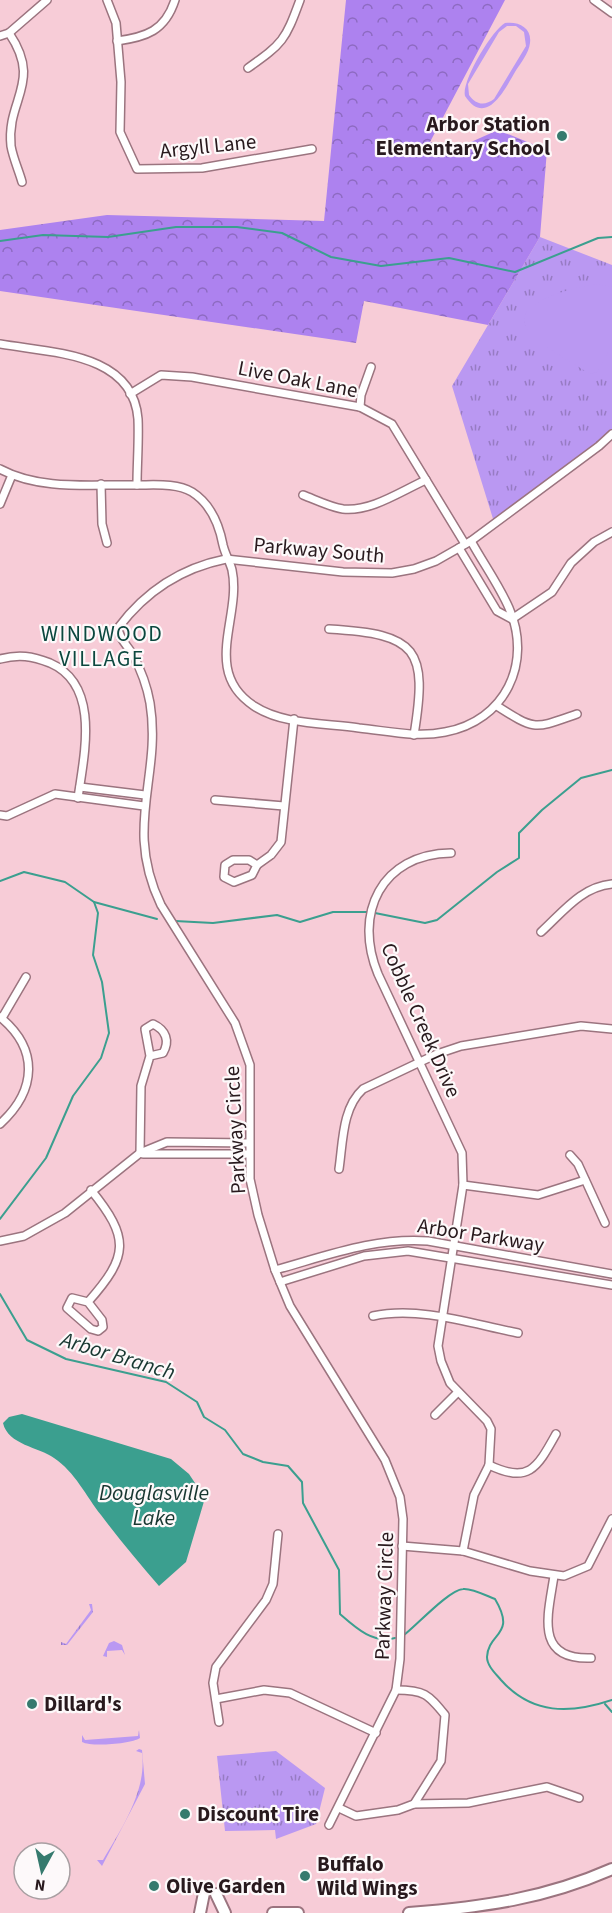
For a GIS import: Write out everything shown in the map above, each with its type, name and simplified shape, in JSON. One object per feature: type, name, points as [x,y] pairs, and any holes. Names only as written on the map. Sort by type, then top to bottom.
[{"type":"main road","points":[[409,1913],[513,1902],[565,1888],[612,1869]]},
{"type":"main road","points":[[200,1913],[205,1888]]},
{"type":"main road","points":[[216,1894],[225,1913]]},
{"type":"main road","points":[[273,1913],[298,1913]]},
{"type":"street","points":[[0,36],[9,33],[47,0]]},
{"type":"street","name":"Argyll Lane","points":[[107,0],[116,23],[121,82],[120,132],[137,169],[202,168],[312,149]]},
{"type":"street","points":[[117,41],[145,37],[159,27],[175,0]]},
{"type":"street","points":[[248,68],[280,45],[289,30],[300,0]]},
{"type":"street","points":[[594,0],[612,13]]},
{"type":"street","points":[[9,33],[19,48],[23,64],[24,81],[12,127],[11,146],[22,182]]},
{"type":"street","points":[[0,344],[86,358],[116,374],[130,394],[138,417],[137,485]]},
{"type":"street","points":[[360,407],[361,395],[371,367]]},
{"type":"street","name":"Live Oak Lane","points":[[130,394],[161,375],[192,377],[360,407],[392,424],[465,544]]},
{"type":"street","name":"Parkway South","points":[[119,633],[118,627],[136,606],[171,578],[210,562],[226,559],[344,572],[392,573],[436,561],[465,544],[599,447],[612,434]]},
{"type":"street","points":[[0,469],[12,476],[40,482],[166,485],[191,492],[219,522],[226,559],[231,570],[225,660],[231,679],[240,695],[254,705],[268,713],[294,719],[414,735],[457,730],[475,723],[497,706],[512,682],[518,645],[510,609],[465,544]]},
{"type":"street","points":[[0,504],[12,476]]},
{"type":"street","points":[[303,495],[341,509],[364,508],[426,480]]},
{"type":"street","points":[[101,484],[102,524],[107,543]]},
{"type":"street","points":[[512,619],[552,592],[571,562],[594,542],[612,532]]},
{"type":"street","points":[[465,544],[497,611],[512,619]]},
{"type":"street","points":[[329,629],[384,637],[400,642],[410,650],[420,672],[420,701],[414,735]]},
{"type":"street","name":"Parkway Circle","points":[[119,633],[140,669],[150,705],[152,737],[144,806],[144,859],[151,885],[161,905],[236,1023],[243,1042],[251,1075],[250,1179],[258,1215],[275,1270],[290,1306],[368,1432],[393,1477],[400,1497],[402,1546],[400,1659],[396,1690],[329,1825]]},
{"type":"street","points":[[0,659],[12,656],[33,656],[65,670],[81,698],[87,725],[78,798]]},
{"type":"street","points":[[497,706],[524,723],[540,726],[577,714]]},
{"type":"street","points":[[257,865],[249,860],[233,860],[225,865],[224,877],[234,882],[252,875],[257,865],[271,855],[281,842],[294,719]]},
{"type":"street","points":[[80,787],[145,795]]},
{"type":"street","points":[[0,815],[7,816],[55,794],[144,806]]},
{"type":"street","points":[[215,800],[285,806]]},
{"type":"street","name":"Cobble Creek Drive","points":[[451,853],[416,859],[397,871],[375,898],[367,927],[370,956],[462,1153],[463,1185],[438,1346],[450,1383],[487,1421],[492,1438],[489,1465]]},
{"type":"street","points":[[541,932],[579,897],[604,885],[612,884]]},
{"type":"street","points":[[0,1124],[19,1102],[30,1064],[25,1045],[12,1027],[1,1018],[26,976]]},
{"type":"street","points":[[140,1154],[141,1086],[150,1056],[144,1036],[145,1029],[153,1024],[168,1039],[163,1053],[150,1056]]},
{"type":"street","points":[[339,1169],[349,1108],[353,1098],[363,1089],[461,1046],[581,1026],[612,1029]]},
{"type":"street","points":[[0,1241],[24,1236],[65,1213],[91,1190],[140,1154],[167,1142],[249,1143]]},
{"type":"street","points":[[140,1154],[249,1154]]},
{"type":"street","points":[[570,1155],[578,1164],[605,1223]]},
{"type":"street","points":[[463,1185],[538,1194],[585,1180]]},
{"type":"street","points":[[88,1302],[111,1275],[118,1261],[119,1238],[114,1220],[91,1190]]},
{"type":"street","name":"Arbor Parkway","points":[[275,1270],[375,1242],[404,1239],[454,1245],[612,1275]]},
{"type":"street","name":"Arbor Parkway","points":[[280,1282],[348,1260],[382,1252],[408,1251],[612,1285]]},
{"type":"street","points":[[72,1298],[88,1302],[102,1320],[103,1327],[98,1331],[91,1329],[67,1308],[72,1298]]},
{"type":"street","points":[[373,1316],[411,1314],[518,1333]]},
{"type":"street","points":[[435,1415],[458,1392]]},
{"type":"street","points":[[463,1551],[474,1495],[489,1465],[510,1474],[525,1474],[535,1467],[556,1434]]},
{"type":"street","points":[[402,1546],[463,1551],[554,1576],[564,1576],[588,1566],[612,1519]]},
{"type":"street","points":[[219,1722],[213,1683],[216,1667],[266,1600],[273,1584],[278,1534]]},
{"type":"street","points":[[554,1576],[547,1631],[551,1641],[560,1652],[573,1658],[591,1658]]},
{"type":"street","points":[[216,1699],[264,1690],[290,1694],[375,1733]]},
{"type":"street","points":[[396,1690],[415,1690],[426,1694],[445,1715],[441,1761],[414,1804]]},
{"type":"street","points":[[339,1808],[356,1816],[398,1810],[414,1804],[468,1803],[548,1787],[579,1798]]},
{"type":"green space","points":[[346,0],[505,0],[430,142],[453,150],[498,130],[547,150],[540,237],[488,325],[364,301],[356,343],[0,291],[0,230],[107,215],[324,221]]},
{"type":"green space","points":[[505,23],[520,24],[529,33],[529,47],[500,96],[487,107],[480,108],[473,105],[465,96],[465,89],[472,69],[499,28]],"holes":[[[507,26],[516,26],[524,32],[526,46],[494,99],[487,103],[478,103],[469,95],[468,84],[499,32]]]},
{"type":"green space","points":[[540,237],[612,265],[612,437],[601,450],[558,476],[494,522],[452,386]]},
{"type":"green space","points":[[594,284],[612,287],[612,345],[597,372],[590,374],[537,339],[526,327],[524,318],[537,303],[549,297]]},
{"type":"green space","points":[[89,1604],[92,1604],[93,1612],[67,1645],[61,1645],[61,1642],[66,1644],[91,1610]]},
{"type":"green space","points":[[114,1641],[122,1645],[125,1655],[122,1650],[107,1651],[107,1657],[103,1656],[109,1643]]},
{"type":"green space","points":[[139,1730],[140,1738],[128,1742],[102,1745],[82,1742],[82,1735],[85,1740],[138,1736]]},
{"type":"green space","points":[[142,1750],[145,1784],[102,1866],[97,1860],[103,1860],[125,1822],[137,1795],[143,1767],[142,1753],[136,1751]]},
{"type":"green space","points":[[276,1751],[325,1788],[316,1824],[276,1839],[275,1830],[225,1831],[217,1756]]},
{"type":"water","name":"Douglasville Lake","points":[[22,1414],[171,1459],[189,1474],[205,1498],[186,1562],[159,1586],[115,1533],[68,1470],[48,1454],[17,1441],[6,1430],[3,1423],[9,1417]]},
{"type":"waterway","points":[[0,241],[43,235],[108,237],[176,227],[237,227],[282,233],[331,257],[381,266],[449,258],[515,272],[598,238],[612,237]]},
{"type":"waterway","points":[[375,913],[425,923],[437,920],[497,872],[519,858],[519,833],[542,810],[581,778],[612,770]]},
{"type":"waterway","points":[[0,881],[24,872],[65,882],[94,902],[98,913],[93,955],[102,982],[109,1033],[101,1058],[73,1096],[46,1158],[0,1219]]},
{"type":"waterway","points":[[94,902],[157,919]]},
{"type":"waterway","points":[[175,921],[213,923],[277,915],[300,922],[333,912],[367,912]]},
{"type":"waterway","name":"Arbor Branch","points":[[0,1294],[27,1340],[66,1359],[166,1382],[197,1402],[204,1417],[225,1430],[243,1454],[263,1462],[288,1466],[302,1482],[303,1503],[339,1570],[340,1614],[365,1634],[379,1639],[395,1638]]},
{"type":"waterway","name":"Arbor Branch","points":[[404,1635],[450,1595],[463,1589],[475,1591],[495,1599],[501,1611],[502,1627],[489,1649],[487,1660],[494,1672],[513,1691],[526,1700],[552,1708],[581,1708],[612,1700]]},
{"type":"waterway","points":[[605,1704],[612,1712]]},
{"type":"place","name":"Arbor Station Elementary School","points":[[562,136]]},
{"type":"place","name":"Dillard's","points":[[32,1704]]},
{"type":"place","name":"Discount Tire","points":[[185,1814]]},
{"type":"place","name":"Buffalo Wild Wings","points":[[305,1876]]},
{"type":"place","name":"Olive Garden","points":[[154,1886]]},
{"type":"district","name":"WINDWOOD VILLAGE","points":[[102,646]]}]
